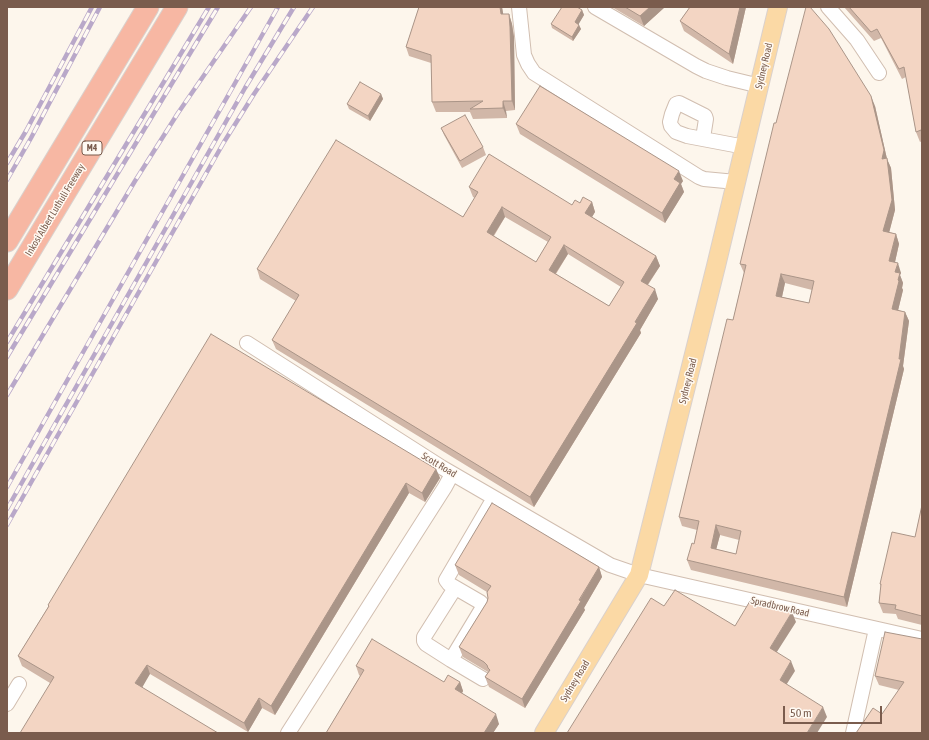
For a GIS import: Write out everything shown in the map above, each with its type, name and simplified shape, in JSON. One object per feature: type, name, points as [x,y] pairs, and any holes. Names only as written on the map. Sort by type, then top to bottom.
[{"type":"highway","name":"M4","points":[[7,242],[148,7]]},
{"type":"highway","name":"Inkosi Albert Luthuli Freeway","points":[[7,289],[177,7]]},
{"type":"main road","name":"Sydney Road","points":[[544,733],[639,575],[760,86],[778,7]]},
{"type":"street","points":[[518,7],[524,55],[534,73],[700,177],[736,182]]},
{"type":"street","points":[[595,7],[706,71],[760,86]]},
{"type":"street","points":[[828,7],[857,40],[879,73]]},
{"type":"street","points":[[703,138],[745,147]]},
{"type":"street","name":"Scott Road","points":[[247,343],[452,474],[610,565],[639,575]]},
{"type":"street","points":[[288,733],[452,474]]},
{"type":"street","points":[[451,660],[484,607],[480,602],[447,582],[447,578],[494,498]]},
{"type":"street","name":"Spradbrow Road","points":[[639,575],[922,639]]},
{"type":"street","points":[[455,588],[424,641],[426,644],[483,679]]},
{"type":"street","points":[[853,733],[876,629]]},
{"type":"street","points":[[7,704],[19,684]]},
{"type":"building","points":[[419,7],[500,7],[501,14],[509,14],[512,101],[503,101],[503,108],[470,109],[483,101],[432,102],[431,55],[406,47]]},
{"type":"building","points":[[562,7],[577,7],[582,10],[575,22],[579,25],[572,37],[551,24]]},
{"type":"building","points":[[625,7],[650,7],[640,16]]},
{"type":"building","points":[[690,7],[740,7],[729,54],[680,21]]},
{"type":"building","points":[[806,7],[810,7],[829,29],[871,96],[884,150],[882,159],[887,158],[892,200],[883,231],[896,234],[889,261],[898,263],[895,272],[900,273],[892,309],[905,312],[899,359],[901,359],[844,597],[687,560],[692,543],[694,544],[699,521],[679,517],[727,319],[733,320],[746,265],[740,264],[774,123],[776,123]],"holes":[[[781,274],[814,281],[809,303],[776,296]],[[716,525],[741,531],[736,554],[711,548]]]},
{"type":"building","points":[[849,7],[922,7],[922,134],[921,130],[916,132],[904,67],[899,69],[877,29],[871,32]]},
{"type":"building","points":[[360,82],[381,94],[368,116],[347,104]]},
{"type":"building","points":[[540,86],[679,171],[674,179],[680,183],[662,213],[516,124]]},
{"type":"building","points":[[465,115],[483,147],[460,161],[441,128]]},
{"type":"building","points":[[336,140],[463,217],[478,192],[469,187],[489,154],[572,205],[575,200],[580,203],[583,197],[592,202],[585,213],[656,256],[641,281],[655,289],[635,322],[637,323],[530,497],[272,340],[299,295],[257,269]],"holes":[[[502,207],[551,237],[536,262],[487,232]],[[564,245],[624,282],[609,306],[549,270]]]},
{"type":"building","points":[[211,334],[436,469],[422,493],[406,483],[271,706],[259,698],[244,723],[147,665],[135,683],[218,733],[20,733],[54,677],[18,656]]},
{"type":"building","points":[[492,503],[599,567],[579,600],[581,601],[522,699],[485,677],[490,670],[487,665],[459,647],[487,602],[487,592],[491,586],[455,565]]},
{"type":"building","points":[[922,505],[922,616],[895,609],[896,605],[879,603],[880,584],[892,532],[915,537]]},
{"type":"building","points":[[675,590],[735,626],[750,601],[792,612],[770,648],[791,661],[780,680],[823,707],[807,733],[567,733],[651,598],[664,606]]},
{"type":"building","points":[[885,632],[922,639],[922,733],[856,733],[873,708],[882,714],[904,682],[875,676]]},
{"type":"building","points":[[372,639],[444,682],[448,675],[460,682],[455,689],[496,714],[484,733],[326,733],[364,670],[356,666]]},
{"type":"railway","points":[[7,163],[26,131],[92,7]]},
{"type":"railway","points":[[7,180],[31,138],[100,7]]},
{"type":"railway","points":[[7,342],[209,7]]},
{"type":"railway","points":[[7,357],[218,7]]},
{"type":"railway","points":[[7,395],[135,181],[178,113],[251,7]]},
{"type":"railway","points":[[7,487],[278,7]]},
{"type":"railway","points":[[7,509],[245,88],[294,7]]},
{"type":"railway","points":[[7,525],[224,142],[254,94],[313,7]]}]
